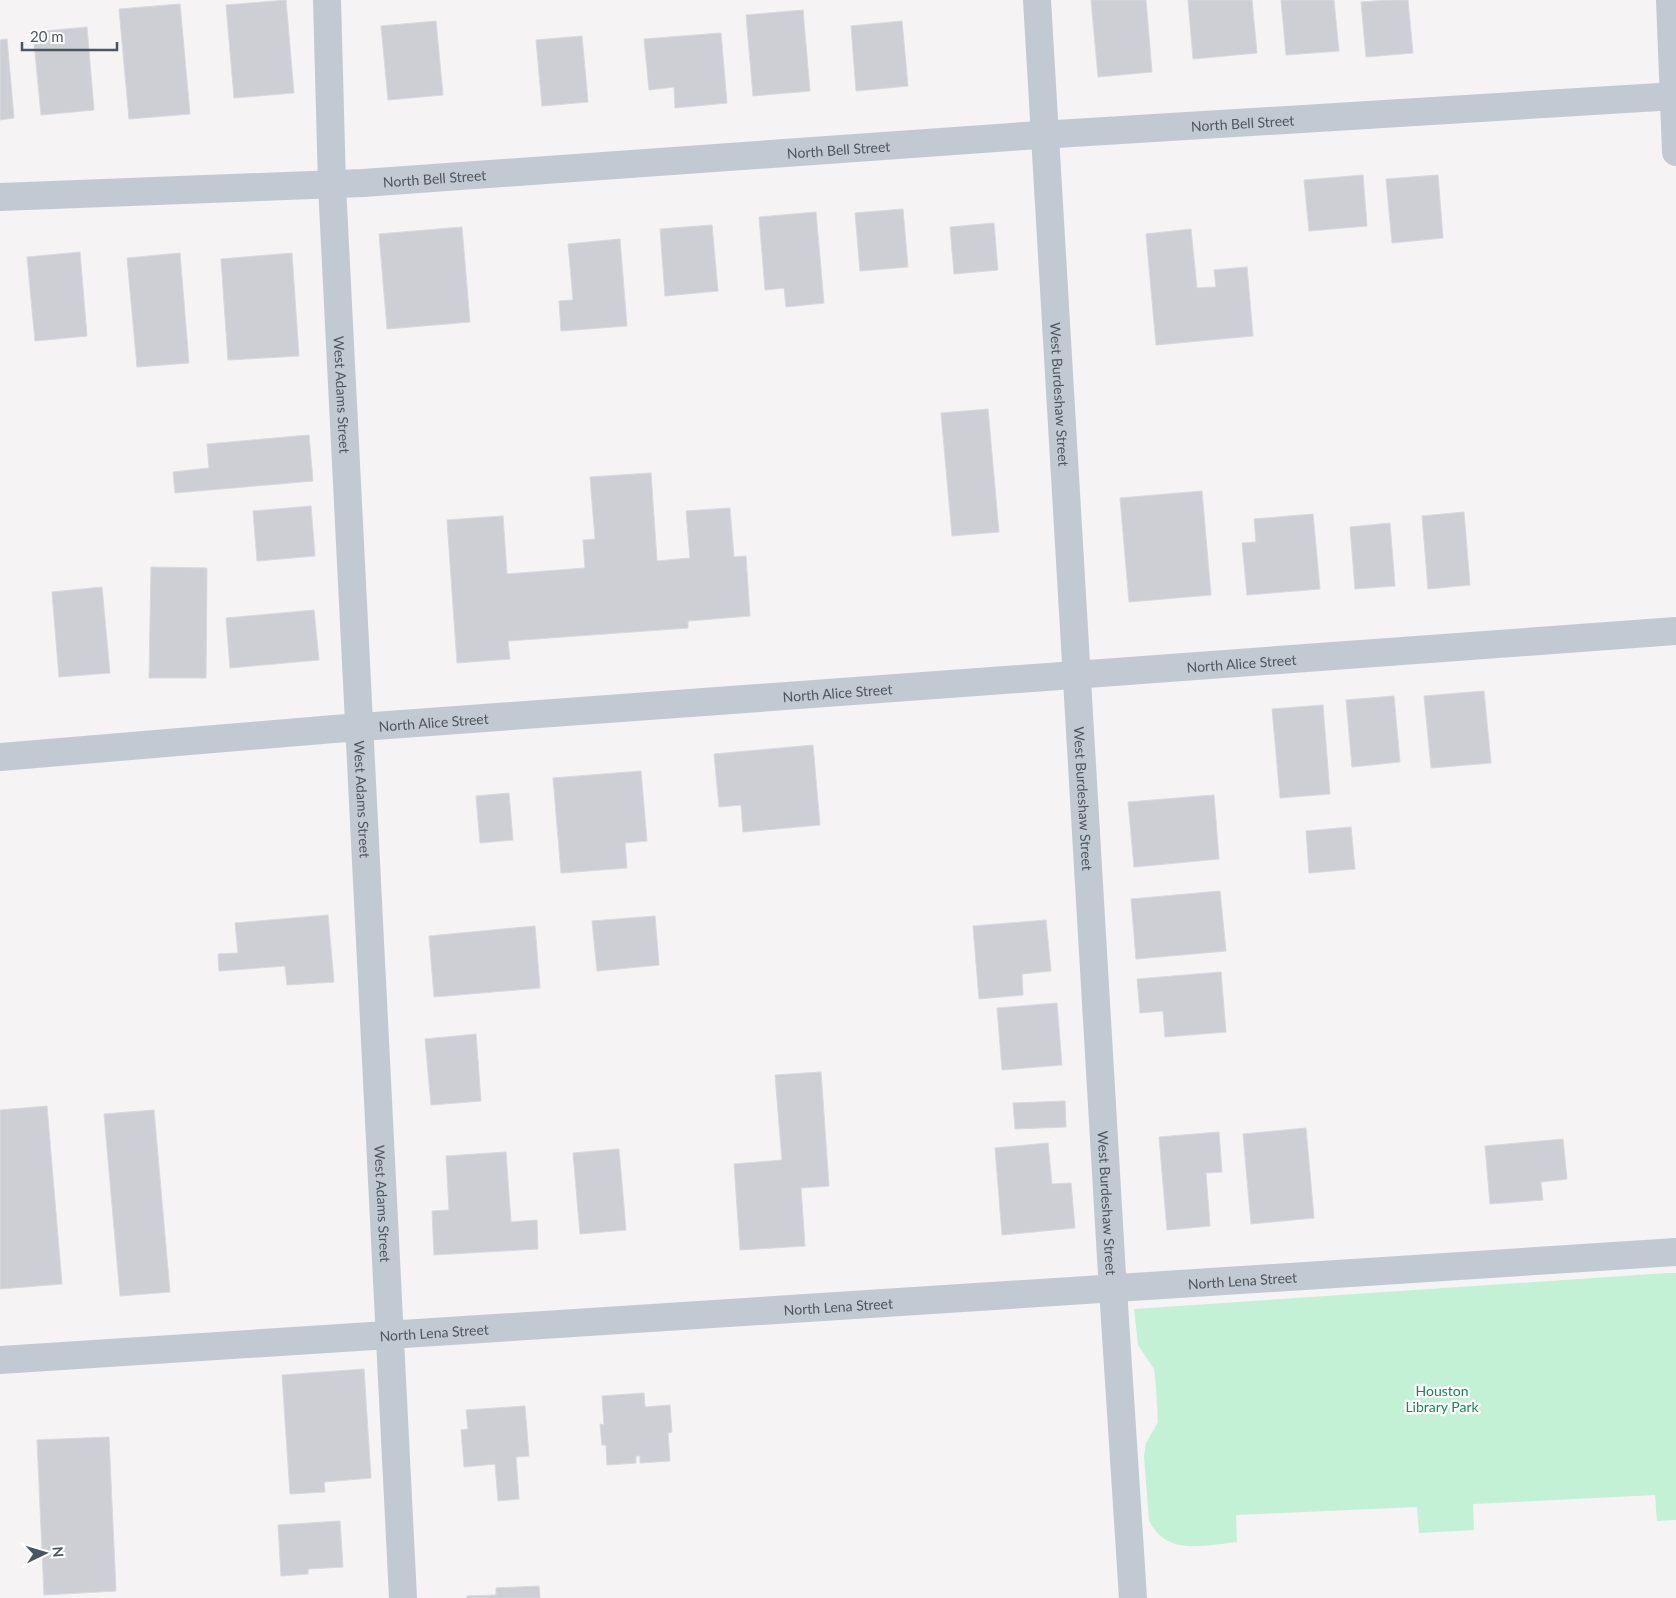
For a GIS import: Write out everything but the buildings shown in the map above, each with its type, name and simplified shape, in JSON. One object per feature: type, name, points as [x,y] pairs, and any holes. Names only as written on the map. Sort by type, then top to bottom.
[{"type":"street","name":"West Adams Street","points":[[327,0],[332,185],[403,1598]]},
{"type":"street","name":"West Burdeshaw Street","points":[[1037,0],[1112,1287],[1133,1598]]},
{"type":"street","points":[[1670,0],[1676,152]]},
{"type":"street","name":"North Bell Street","points":[[0,197],[332,185],[1044,134],[1675,96]]},
{"type":"street","name":"North Alice Street","points":[[0,757],[360,727],[1676,631]]},
{"type":"street","name":"North Lena Street","points":[[0,1360],[1676,1252]]},
{"type":"green space","name":"Houston Library Park","points":[[1676,1273],[1676,1520],[1657,1521],[1655,1495],[1473,1504],[1474,1530],[1419,1533],[1417,1507],[1236,1515],[1237,1542],[1187,1546],[1165,1539],[1156,1532],[1149,1520],[1144,1456],[1146,1443],[1158,1422],[1156,1387],[1154,1369],[1138,1345],[1134,1309]]}]
